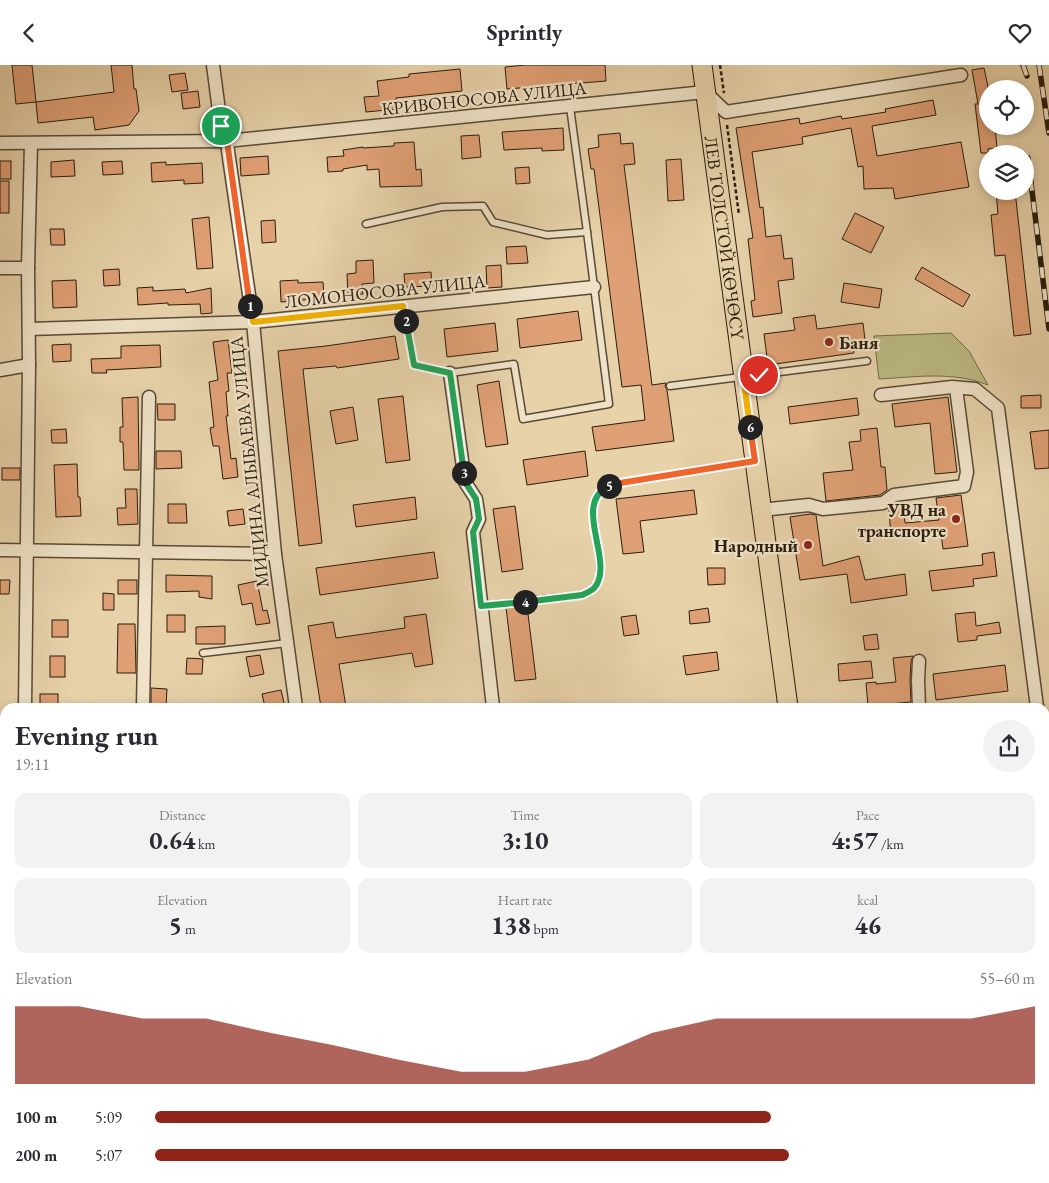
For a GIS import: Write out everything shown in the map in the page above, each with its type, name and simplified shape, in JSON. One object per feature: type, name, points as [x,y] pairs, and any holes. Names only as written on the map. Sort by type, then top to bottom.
[{"type":"main road","name":"ЛЕВ ТОЛСТОЙ КӨЧӨСҮ","points":[[702,65],[787,703]]},
{"type":"street","name":"МИДИНА АЛЫБАЕВА УЛИЦА","points":[[213,65],[221,126],[227,141],[253,322],[275,554],[295,703]]},
{"type":"street","points":[[705,92],[726,112],[961,75]]},
{"type":"street","name":"КРИВОНОСОВА УЛИЦА","points":[[0,143],[227,141],[705,92]]},
{"type":"street","points":[[25,703],[29,365],[28,268],[31,144]]},
{"type":"street","points":[[0,268],[28,268]]},
{"type":"street","name":"ЛОМОНОСОВА УЛИЦА","points":[[29,329],[253,322],[594,287]]},
{"type":"street","points":[[0,370],[29,365]]},
{"type":"street","points":[[450,373],[465,482],[476,499],[479,519],[473,532],[493,703]]},
{"type":"street","points":[[761,510],[809,505],[823,509],[883,503],[894,495],[964,486],[967,472],[956,387]]},
{"type":"street","points":[[881,395],[956,387],[975,389],[998,408],[1037,703]]},
{"type":"street","points":[[143,703],[149,397]]},
{"type":"street","points":[[0,550],[275,554]]},
{"type":"street","points":[[919,661],[919,703]]},
{"type":"lane","points":[[403,306],[414,365],[450,373],[514,364],[523,419],[609,404],[570,107]]},
{"type":"lane","points":[[366,224],[442,207],[483,206],[492,222],[520,230],[547,235],[587,232]]},
{"type":"lane","points":[[670,386],[867,361]]},
{"type":"lane","points":[[481,606],[582,595],[590,592],[595,587],[599,578],[600,566],[593,517],[595,502],[599,493],[606,488],[614,484],[755,461]]},
{"type":"lane","points":[[203,653],[287,643]]},
{"type":"path","points":[[720,65],[724,97]]},
{"type":"shaded area","points":[[951,333],[969,351],[988,385],[947,376],[879,379],[874,336]]},
{"type":"building","points":[[12,65],[32,65],[36,102],[16,104]]},
{"type":"building","points":[[111,65],[132,65],[134,89],[136,89],[139,111],[129,125],[95,130],[93,117],[38,123],[36,102],[114,92]]},
{"type":"building","points":[[525,65],[605,65],[606,81],[507,89],[505,67]]},
{"type":"building","points":[[984,68],[987,80],[979,80],[979,135],[996,135],[997,145],[980,145],[975,104],[978,104],[972,70]]},
{"type":"building","points":[[460,69],[462,91],[396,98],[397,109],[366,112],[364,97],[379,96],[377,81],[409,77],[409,74]]},
{"type":"building","points":[[185,73],[188,90],[172,92],[169,75]]},
{"type":"building","points":[[198,91],[200,107],[183,109],[181,93]]},
{"type":"building","points":[[933,100],[936,115],[872,126],[877,156],[961,142],[969,187],[895,199],[893,188],[864,189],[863,166],[858,167],[851,128],[802,137],[803,144],[752,152],[760,208],[763,207],[766,237],[781,235],[784,259],[792,258],[794,279],[778,281],[782,313],[753,317],[751,301],[755,300],[748,239],[753,238],[736,128],[799,118],[800,124],[841,116],[842,119],[886,112],[885,109]]},
{"type":"building","points":[[563,128],[564,150],[542,151],[542,148],[504,150],[502,132]]},
{"type":"building","points":[[620,133],[621,144],[633,143],[635,164],[624,165],[652,385],[666,383],[674,441],[596,451],[592,427],[645,420],[641,385],[622,387],[594,169],[591,169],[588,149],[599,147],[598,135]]},
{"type":"building","points":[[479,135],[481,157],[462,159],[461,136]]},
{"type":"building","points":[[414,142],[416,170],[421,169],[422,186],[380,187],[379,169],[367,170],[367,165],[343,169],[343,171],[328,172],[327,157],[344,156],[343,150],[394,146],[394,143]]},
{"type":"building","points":[[268,156],[269,174],[241,176],[240,158]]},
{"type":"building","points":[[681,159],[684,200],[668,201],[666,160]]},
{"type":"building","points":[[74,160],[75,176],[51,177],[51,162]]},
{"type":"building","points":[[0,161],[11,161],[11,179],[0,179]]},
{"type":"building","points":[[122,161],[123,174],[103,175],[102,162]]},
{"type":"building","points":[[166,162],[166,165],[202,163],[203,183],[184,184],[184,180],[152,182],[151,163]]},
{"type":"building","points":[[529,167],[530,183],[516,184],[515,168]]},
{"type":"building","points":[[0,181],[9,181],[9,213],[0,213]]},
{"type":"building","points":[[997,200],[1016,200],[1031,334],[1014,336],[1005,255],[995,256],[991,215],[998,214]]},
{"type":"building","points":[[855,213],[884,227],[871,253],[842,239]]},
{"type":"building","points":[[209,217],[213,268],[197,269],[192,219]]},
{"type":"building","points":[[275,220],[276,242],[262,243],[261,221]]},
{"type":"building","points":[[50,229],[64,229],[65,245],[51,245]]},
{"type":"building","points":[[526,246],[528,263],[507,264],[506,247]]},
{"type":"building","points":[[373,260],[374,283],[362,284],[363,294],[348,295],[347,274],[356,273],[356,261]]},
{"type":"building","points":[[501,265],[502,287],[487,288],[486,266]]},
{"type":"building","points":[[922,267],[970,295],[963,307],[915,279]]},
{"type":"building","points":[[119,269],[120,285],[104,286],[103,270]]},
{"type":"building","points":[[431,272],[432,286],[405,287],[404,274]]},
{"type":"building","points":[[76,280],[77,307],[53,308],[52,281]]},
{"type":"building","points":[[298,280],[298,283],[323,282],[324,298],[281,302],[280,281]]},
{"type":"building","points":[[844,283],[882,289],[879,308],[841,302]]},
{"type":"building","points":[[153,287],[153,291],[185,289],[186,293],[211,288],[212,313],[201,314],[200,304],[168,305],[168,303],[138,305],[137,288]]},
{"type":"building","points":[[578,311],[582,340],[520,348],[517,319]]},
{"type":"building","points":[[815,315],[817,329],[863,323],[865,340],[852,342],[854,353],[768,365],[764,334],[795,330],[793,318]]},
{"type":"building","points":[[495,323],[498,351],[447,357],[444,329]]},
{"type":"building","points":[[395,336],[399,359],[337,368],[336,366],[303,369],[322,543],[299,546],[278,351]]},
{"type":"building","points":[[228,340],[232,373],[227,373],[229,391],[226,392],[228,416],[226,416],[231,459],[236,458],[238,477],[223,479],[219,446],[213,446],[210,428],[214,427],[209,382],[218,380],[213,342]]},
{"type":"building","points":[[71,344],[71,361],[53,362],[52,345]]},
{"type":"building","points":[[160,345],[161,367],[106,370],[107,373],[92,373],[91,359],[121,358],[121,346]]},
{"type":"building","points":[[499,381],[508,444],[486,447],[477,385]]},
{"type":"building","points":[[1041,395],[1041,408],[1021,408],[1021,396]]},
{"type":"building","points":[[403,396],[410,460],[386,463],[378,399]]},
{"type":"building","points":[[138,397],[139,470],[124,470],[123,442],[120,442],[120,427],[123,427],[122,398]]},
{"type":"building","points":[[948,397],[957,472],[935,474],[930,423],[895,427],[892,404]]},
{"type":"building","points":[[857,398],[859,415],[790,424],[788,407]]},
{"type":"building","points":[[157,404],[175,404],[175,420],[158,420]]},
{"type":"building","points":[[353,407],[358,440],[336,444],[330,411]]},
{"type":"building","points":[[877,428],[881,467],[885,467],[887,490],[880,495],[826,501],[823,473],[853,470],[849,442],[861,441],[860,430]]},
{"type":"building","points":[[66,429],[67,443],[52,443],[51,430]]},
{"type":"building","points":[[1049,430],[1049,468],[1035,469],[1030,432]]},
{"type":"building","points":[[156,451],[181,451],[182,468],[156,469]]},
{"type":"building","points":[[585,451],[588,476],[527,485],[523,460]]},
{"type":"building","points":[[77,464],[78,497],[80,497],[81,516],[56,517],[54,465]]},
{"type":"building","points":[[2,468],[20,468],[20,480],[2,480]]},
{"type":"building","points":[[125,489],[137,489],[138,524],[118,525],[117,508],[126,508]]},
{"type":"building","points":[[694,490],[697,514],[640,521],[644,552],[623,554],[616,499]]},
{"type":"building","points":[[961,495],[968,546],[943,549],[941,534],[891,538],[889,509],[897,503],[903,503],[905,523],[939,520],[936,498]]},
{"type":"building","points":[[415,497],[417,519],[356,527],[353,505]]},
{"type":"building","points":[[168,504],[186,504],[187,523],[168,523]]},
{"type":"building","points":[[515,506],[523,569],[502,572],[493,509]]},
{"type":"building","points":[[243,509],[245,524],[229,526],[227,511]]},
{"type":"building","points":[[816,515],[823,566],[859,556],[865,580],[905,574],[907,595],[851,603],[847,574],[800,580],[790,517]]},
{"type":"building","points":[[434,552],[438,578],[320,595],[316,568]]},
{"type":"building","points":[[994,552],[997,576],[973,579],[974,586],[932,591],[929,571],[983,565],[982,554]]},
{"type":"building","points":[[707,568],[725,568],[725,584],[708,585]]},
{"type":"building","points":[[166,575],[212,576],[212,599],[199,597],[199,591],[166,592]]},
{"type":"building","points":[[0,580],[10,580],[9,594],[0,594]]},
{"type":"building","points":[[118,580],[137,580],[137,594],[118,594]]},
{"type":"building","points":[[257,581],[263,611],[267,610],[270,623],[256,625],[252,603],[242,605],[238,585]]},
{"type":"building","points":[[103,593],[114,594],[114,610],[103,610]]},
{"type":"building","points":[[527,606],[536,679],[515,681],[506,608]]},
{"type":"building","points":[[708,608],[710,622],[690,624],[689,611]]},
{"type":"building","points":[[975,612],[976,626],[999,622],[1001,633],[977,636],[977,640],[958,642],[955,614]]},
{"type":"building","points":[[426,614],[433,664],[415,667],[412,653],[339,664],[345,703],[320,703],[308,626],[333,622],[336,638],[405,628],[404,617]]},
{"type":"building","points":[[167,615],[185,615],[185,632],[167,632]]},
{"type":"building","points":[[636,615],[639,634],[624,636],[621,617]]},
{"type":"building","points":[[52,620],[68,620],[68,637],[52,637]]},
{"type":"building","points":[[118,624],[135,624],[136,673],[117,673]]},
{"type":"building","points":[[225,626],[225,644],[196,644],[196,627]]},
{"type":"building","points":[[877,634],[879,649],[865,650],[863,636]]},
{"type":"building","points":[[717,652],[719,670],[686,675],[683,656]]},
{"type":"building","points":[[260,655],[264,674],[250,677],[246,657]]},
{"type":"building","points":[[50,656],[65,656],[65,677],[50,677]]},
{"type":"building","points":[[913,656],[910,680],[911,702],[868,703],[866,683],[896,682],[893,658]]},
{"type":"building","points":[[187,658],[203,659],[202,674],[186,674]]},
{"type":"building","points":[[871,661],[873,678],[839,681],[838,664]]},
{"type":"building","points":[[1005,665],[1008,691],[936,700],[933,674]]},
{"type":"building","points":[[151,688],[167,689],[166,703],[151,703]]},
{"type":"building","points":[[281,690],[284,703],[264,703],[262,694]]},
{"type":"building","points":[[40,694],[58,694],[58,703],[40,703]]},
{"type":"railway","points":[[1023,65],[1027,76]]},
{"type":"railway","points":[[1039,65],[1049,133]]},
{"type":"railway","points":[[1033,200],[1049,329]]},
{"type":"place","name":"Баня","points":[[829,342]]},
{"type":"place","name":"УВД на транспорте","points":[[956,519]]},
{"type":"place","name":"Народный","points":[[808,545]]},
{"type":"route","points":[[221,126],[227,141],[253,322],[403,306],[414,365],[450,373],[465,482],[476,499],[479,519],[473,532],[481,606],[582,595],[590,592],[595,587],[599,578],[600,566],[593,517],[595,502],[599,493],[606,488],[614,484],[755,461],[743,376],[759,375]]}]
